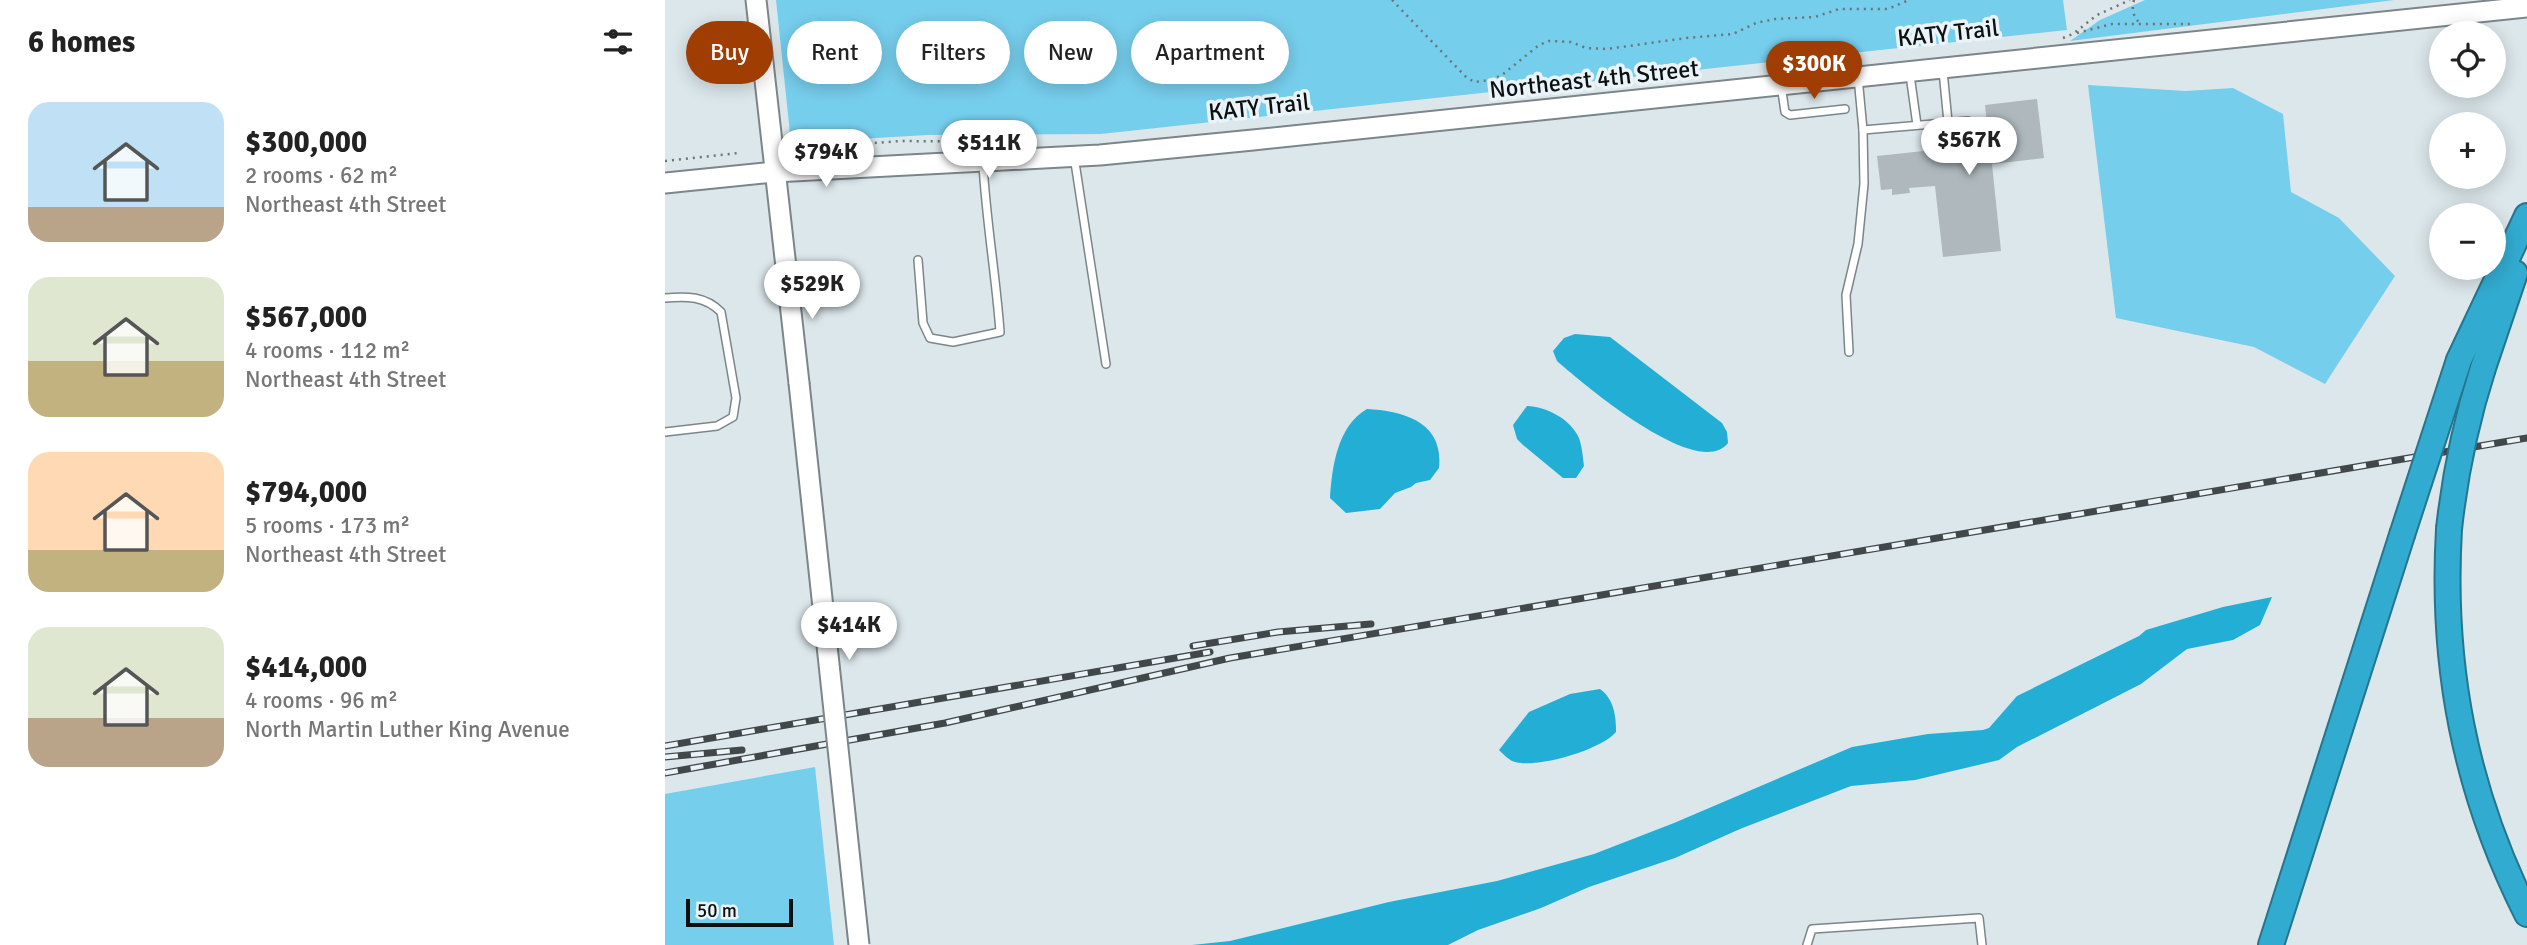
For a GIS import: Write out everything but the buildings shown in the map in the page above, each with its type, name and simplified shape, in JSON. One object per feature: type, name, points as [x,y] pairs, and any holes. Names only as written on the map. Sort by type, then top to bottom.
[{"type":"highway","points":[[2271,945],[2402,535],[2527,216]]},
{"type":"highway","points":[[2527,239],[2471,364],[2463,437],[2453,489],[2446,578],[2454,690],[2465,747],[2500,857],[2527,914]]},
{"type":"street","points":[[756,0],[859,945]]},
{"type":"street","name":"Northeast 4th Street","points":[[665,183],[774,172],[1074,156],[1267,139],[2526,7]]},
{"type":"lane","points":[[1943,67],[1948,122]]},
{"type":"lane","points":[[1909,71],[1917,125]]},
{"type":"lane","points":[[1849,352],[1846,295],[1858,244],[1864,184],[1858,76]]},
{"type":"lane","points":[[1781,84],[1785,112],[1790,115],[1845,109]]},
{"type":"lane","points":[[1863,130],[1968,121]]},
{"type":"lane","points":[[1074,156],[1106,364]]},
{"type":"lane","points":[[918,260],[923,323],[930,338],[953,342],[1000,332],[983,160]]},
{"type":"lane","points":[[665,298],[693,296],[713,304],[721,312],[736,398],[733,417],[717,426],[665,432]]},
{"type":"lane","points":[[1807,945],[1812,929],[1979,918],[1982,945]]},
{"type":"path","points":[[1392,0],[1465,76],[1474,82],[1491,80],[1502,75],[1539,45],[1549,41],[1607,49],[1686,37],[1733,34],[1756,23],[1815,17],[1839,9],[1888,9],[1909,0]]},
{"type":"path","points":[[2056,39],[2073,34],[2097,15],[2132,0],[2134,17],[2141,25]]},
{"type":"path","points":[[798,149],[900,141],[1018,142]]},
{"type":"path","points":[[665,161],[738,153]]},
{"type":"shaded area","points":[[776,0],[2063,0],[2067,30],[1101,134],[927,135],[791,143]]},
{"type":"shaded area","points":[[2145,0],[2394,0],[2070,41],[2100,20]]},
{"type":"shaded area","points":[[2088,85],[2186,91],[2233,88],[2283,114],[2291,192],[2339,218],[2395,276],[2325,384],[2254,347],[2116,318]]},
{"type":"shaded area","points":[[1575,334],[1610,337],[1722,423],[1727,432],[1728,443],[1713,452],[1692,450],[1667,440],[1614,407],[1557,361],[1553,351],[1564,338]]},
{"type":"shaded area","points":[[1527,406],[1557,415],[1575,431],[1580,441],[1584,466],[1576,478],[1563,478],[1517,439],[1513,425]]},
{"type":"shaded area","points":[[1367,409],[1407,416],[1419,422],[1435,440],[1439,452],[1439,468],[1430,480],[1395,493],[1380,509],[1346,513],[1330,498],[1332,474],[1343,437],[1357,416]]},
{"type":"shaded area","points":[[2272,597],[2260,625],[2233,640],[2187,649],[2141,684],[2017,747],[1999,760],[1915,780],[1851,786],[1740,829],[1675,858],[1589,887],[1541,908],[1478,930],[1448,945],[1192,945],[1230,941],[1389,902],[1497,881],[1594,854],[1852,747],[1928,734],[1983,730],[1989,728],[2017,696],[2139,636],[2146,630],[2223,607]]},
{"type":"shaded area","points":[[1600,689],[1611,703],[1615,714],[1616,732],[1608,739],[1567,757],[1535,763],[1512,761],[1499,750],[1529,712],[1570,694]]},
{"type":"shaded area","points":[[815,767],[834,945],[665,945],[665,794]]},
{"type":"railway","points":[[665,773],[945,723],[1230,658],[2527,438]]},
{"type":"railway","points":[[1193,646],[1278,632],[1371,624]]},
{"type":"railway","points":[[665,746],[1210,652]]},
{"type":"railway","points":[[665,757],[742,750]]}]
